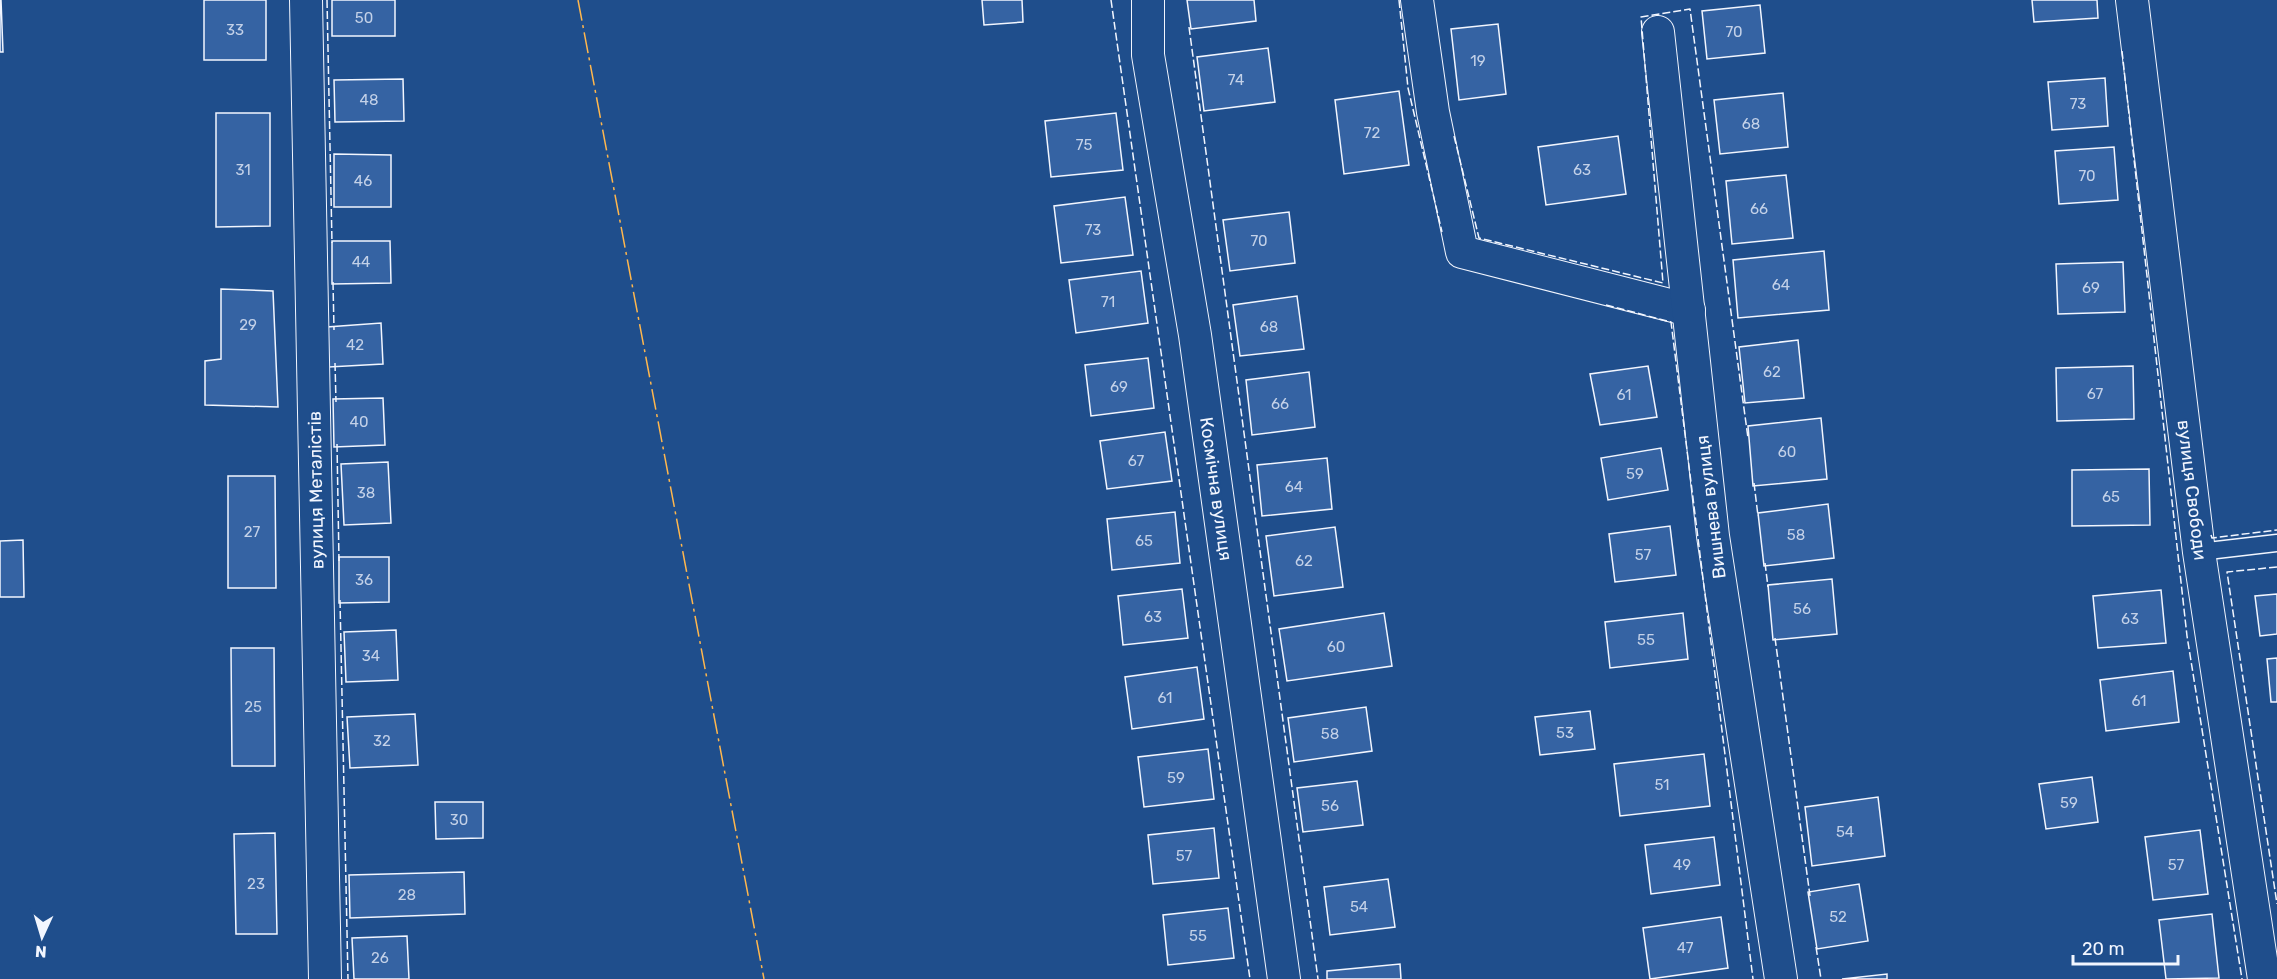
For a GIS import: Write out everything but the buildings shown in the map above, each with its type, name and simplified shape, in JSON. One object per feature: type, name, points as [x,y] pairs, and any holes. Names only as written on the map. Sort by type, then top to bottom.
[{"type":"street","name":"вулиця Металістів","points":[[306,0],[326,979]]},
{"type":"street","name":"Космічна вулиця","points":[[1148,0],[1148,55],[1195,335],[1284,979]]},
{"type":"street","points":[[1417,0],[1433,112],[1462,252],[1689,310]]},
{"type":"street","name":"вулиця Свободи","points":[[2132,0],[2199,552],[2264,979]]},
{"type":"street","name":"Вишнева вулиця","points":[[1658,32],[1713,536],[1781,979]]},
{"type":"lane","points":[[2199,552],[2277,543]]},
{"type":"fence","points":[[327,0],[332,243]]},
{"type":"fence","points":[[1111,0],[1250,979]]},
{"type":"fence","points":[[1399,0],[1408,88],[1442,232]]},
{"type":"fence","points":[[1454,136],[1479,238],[1663,283],[1641,17],[1690,9],[1748,438]]},
{"type":"fence","points":[[1189,27],[1318,979]]},
{"type":"fence","points":[[2122,51],[2187,636],[2242,979]]},
{"type":"fence","points":[[333,282],[334,330]]},
{"type":"fence","points":[[1606,305],[1671,322],[1753,979]]},
{"type":"fence","points":[[335,363],[336,402]]},
{"type":"fence","points":[[337,444],[339,561]]},
{"type":"fence","points":[[1754,483],[1758,516]]},
{"type":"fence","points":[[2211,535],[2212,538],[2277,530]]},
{"type":"fence","points":[[1765,563],[1768,587]]},
{"type":"fence","points":[[2277,567],[2227,572],[2277,904]]},
{"type":"fence","points":[[340,600],[348,979]]},
{"type":"fence","points":[[1775,638],[1810,896]]},
{"type":"fence","points":[[1816,947],[1821,979]]},
{"type":"power","points":[[578,0],[764,979]]}]
